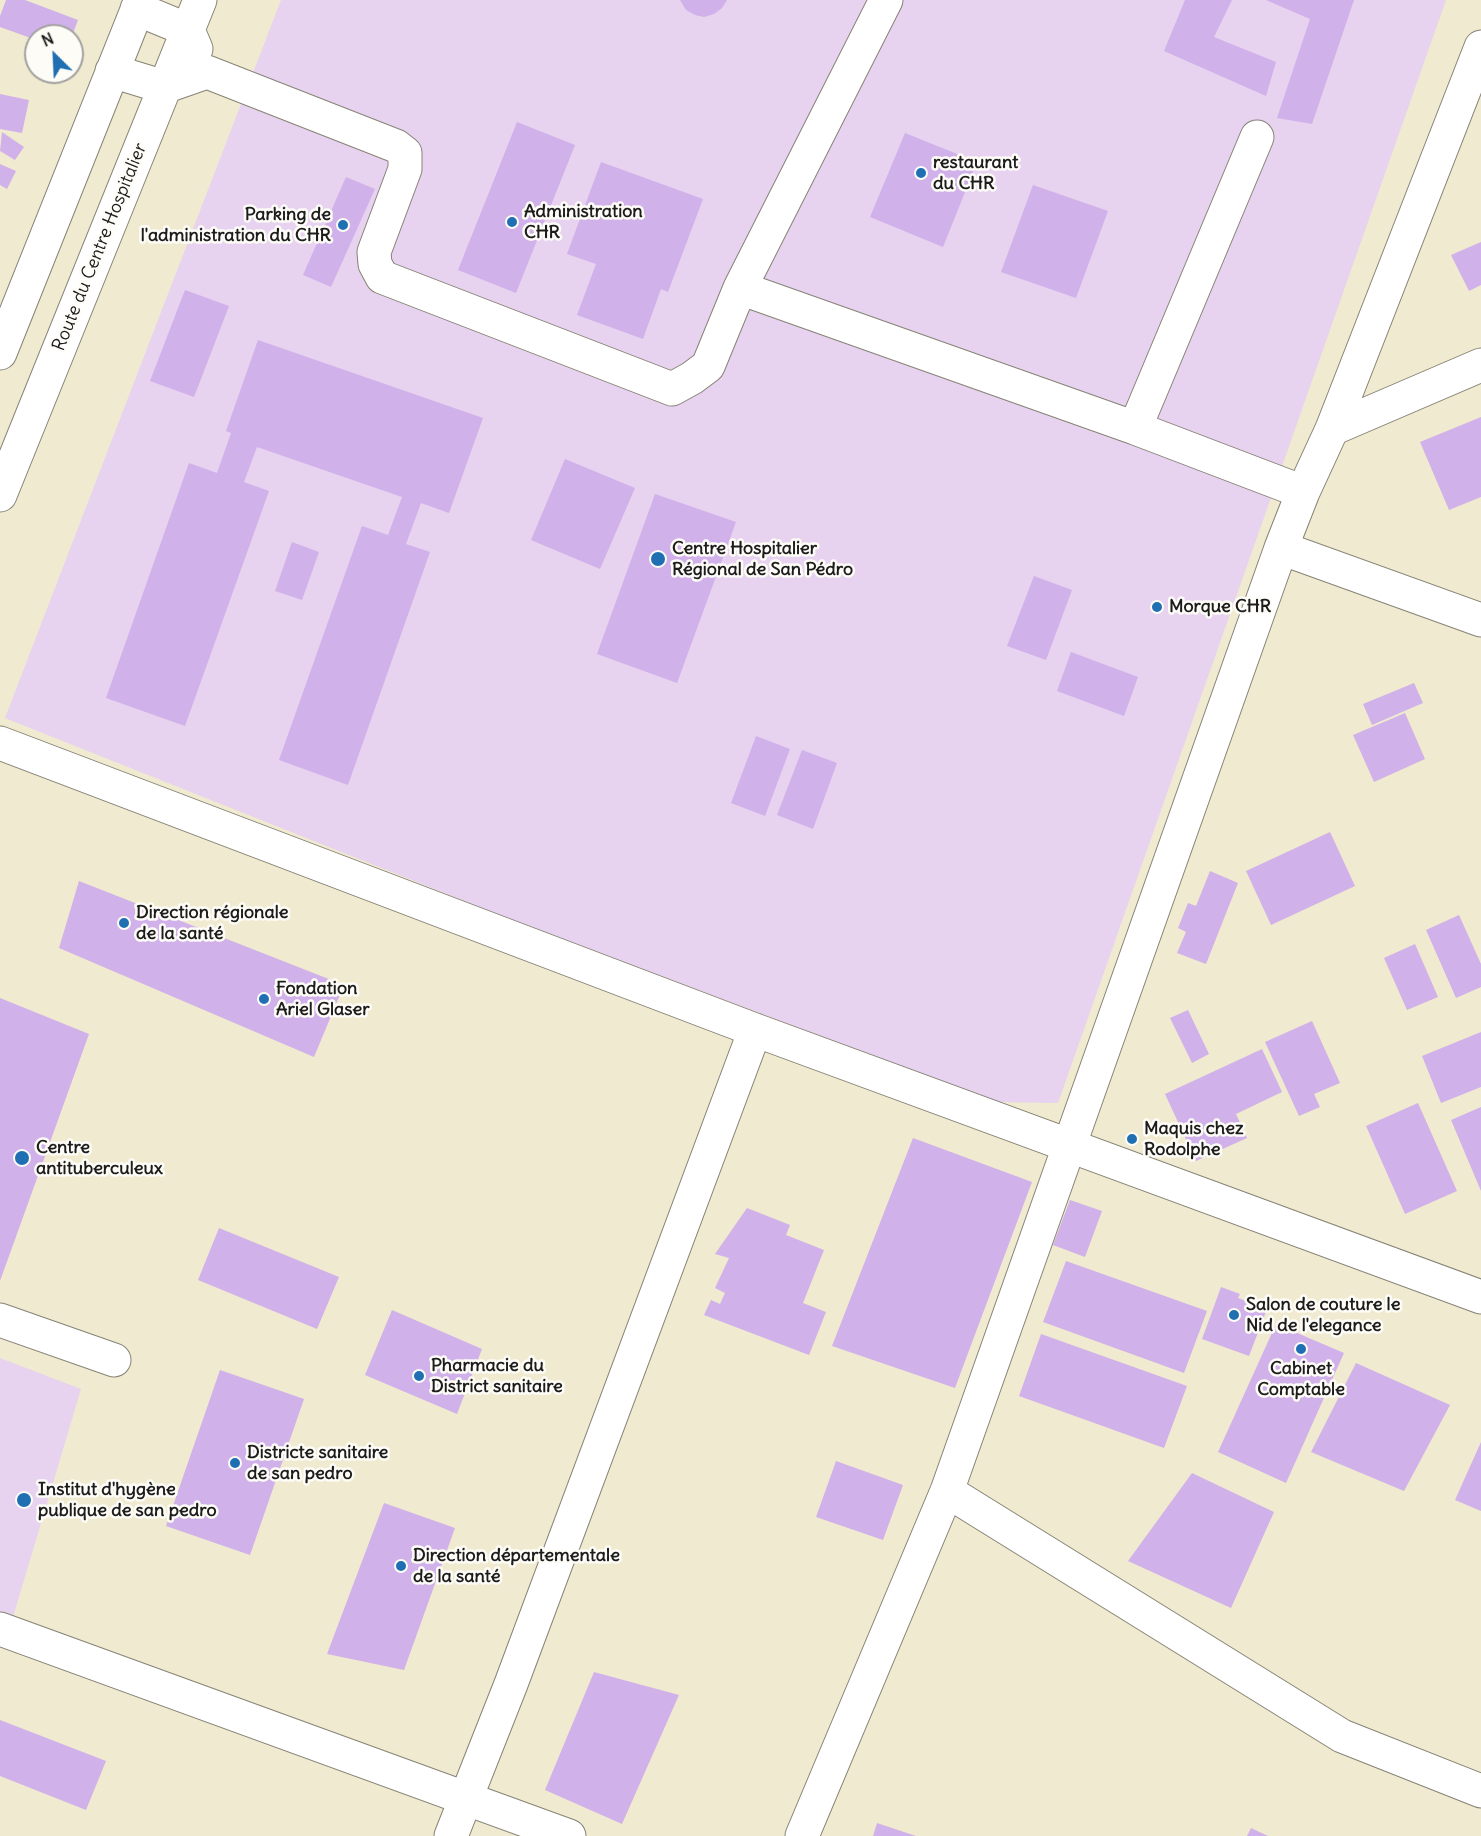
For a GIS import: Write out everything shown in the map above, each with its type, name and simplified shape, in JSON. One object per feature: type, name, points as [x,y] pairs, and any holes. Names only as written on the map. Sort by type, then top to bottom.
[{"type":"street","name":"Route du Centre Hospitalier","points":[[0,495],[200,0]]},
{"type":"street","points":[[112,71],[164,87],[207,72],[396,146],[405,153],[405,169],[374,252],[375,264],[382,277],[672,388],[692,378],[708,366],[740,288],[886,0]]},
{"type":"street","points":[[0,353],[139,4],[188,30],[207,72]]},
{"type":"street","points":[[802,1836],[947,1491],[1281,548],[1302,492],[1332,429],[1481,47]]},
{"type":"street","points":[[1135,428],[1257,137]]},
{"type":"street","points":[[740,288],[1135,428],[1302,492]]},
{"type":"street","points":[[1332,429],[1481,365]]},
{"type":"street","points":[[1281,548],[1481,620]]},
{"type":"street","points":[[0,743],[755,1030],[1481,1297]]},
{"type":"street","points":[[452,1836],[755,1030]]},
{"type":"street","points":[[0,1320],[114,1359]]},
{"type":"street","points":[[947,1491],[1342,1736],[1481,1791]]},
{"type":"street","points":[[0,1629],[569,1836]]},
{"type":"shaded area","name":"Centre Hospitalier Régional de San Pédro","points":[[281,0],[1446,0],[1058,1103],[995,1102],[497,914],[5,718]]},
{"type":"shaded area","name":"Institut d'hygène publique de san pedro","points":[[0,1358],[81,1389],[13,1617],[0,1612]]},
{"type":"building","points":[[6,0],[25,0],[78,20],[76,24],[24,24],[24,36],[0,27],[0,16]]},
{"type":"building","points":[[680,0],[727,0],[714,14],[704,17],[686,10]]},
{"type":"building","points":[[1185,0],[1232,0],[1214,37],[1276,62],[1266,96],[1164,51]]},
{"type":"building","points":[[1266,0],[1354,0],[1312,124],[1277,118],[1310,19]]},
{"type":"building","points":[[0,94],[29,100],[22,133],[0,129]]},
{"type":"building","points":[[517,122],[575,145],[516,293],[458,270]]},
{"type":"building","points":[[2,132],[24,147],[15,160],[0,151]]},
{"type":"building","points":[[905,133],[977,162],[943,247],[870,217]]},
{"type":"building","points":[[601,162],[703,199],[668,292],[661,289],[643,339],[577,315],[596,264],[567,254]]},
{"type":"building","points":[[0,164],[16,171],[7,189],[0,185]]},
{"type":"building","points":[[346,177],[375,189],[331,287],[303,275]]},
{"type":"building","points":[[1033,185],[1108,211],[1076,298],[1001,272]]},
{"type":"building","points":[[1481,242],[1481,285],[1469,291],[1451,255]]},
{"type":"building","points":[[185,290],[229,306],[194,397],[150,381]]},
{"type":"building","points":[[258,340],[483,418],[449,513],[421,503],[406,544],[430,552],[348,785],[279,760],[362,526],[388,535],[402,497],[257,447],[244,482],[269,491],[185,726],[106,698],[189,463],[217,473],[231,433],[226,431]]},
{"type":"building","points":[[1481,417],[1481,497],[1449,510],[1420,442]]},
{"type":"building","points":[[565,459],[635,488],[600,569],[531,540]]},
{"type":"building","points":[[655,494],[736,522],[677,683],[597,654]]},
{"type":"building","points":[[292,542],[319,552],[302,600],[275,591]]},
{"type":"building","points":[[1034,576],[1072,590],[1046,660],[1007,646]]},
{"type":"building","points":[[1071,652],[1138,677],[1124,716],[1057,691]]},
{"type":"building","points":[[1414,683],[1423,703],[1372,725],[1363,704]]},
{"type":"building","points":[[1405,713],[1425,759],[1374,782],[1353,735]]},
{"type":"building","points":[[756,736],[790,749],[765,816],[731,803]]},
{"type":"building","points":[[802,750],[837,763],[813,829],[777,815]]},
{"type":"building","points":[[1330,832],[1355,886],[1271,925],[1246,871]]},
{"type":"building","points":[[1210,871],[1238,883],[1206,964],[1177,953],[1186,932],[1178,928],[1188,903],[1196,906]]},
{"type":"building","points":[[79,881],[344,985],[314,1057],[59,948]]},
{"type":"building","points":[[1459,915],[1481,964],[1481,987],[1456,998],[1426,930]]},
{"type":"building","points":[[1415,944],[1438,997],[1407,1010],[1384,958]]},
{"type":"building","name":"Centre antituberculeux","points":[[0,998],[89,1034],[0,1281]]},
{"type":"building","points":[[1188,1010],[1209,1054],[1192,1063],[1170,1018]]},
{"type":"building","points":[[1312,1021],[1340,1083],[1314,1094],[1320,1107],[1299,1116],[1265,1042]]},
{"type":"building","points":[[1481,1032],[1481,1087],[1441,1103],[1422,1056]]},
{"type":"building","points":[[1262,1049],[1282,1092],[1236,1114],[1247,1138],[1196,1161],[1165,1094]]},
{"type":"building","points":[[1418,1103],[1457,1191],[1405,1214],[1366,1126]]},
{"type":"building","points":[[1481,1107],[1481,1191],[1451,1120]]},
{"type":"building","points":[[913,1138],[1032,1182],[955,1388],[832,1346]]},
{"type":"building","points":[[1070,1200],[1102,1211],[1085,1257],[1053,1245]]},
{"type":"building","points":[[747,1208],[790,1225],[786,1235],[824,1250],[803,1303],[826,1312],[809,1355],[704,1315],[711,1300],[720,1304],[725,1293],[715,1288],[729,1258],[715,1254]]},
{"type":"building","points":[[219,1228],[339,1277],[317,1329],[198,1280]]},
{"type":"building","points":[[1066,1261],[1207,1311],[1184,1373],[1043,1322]]},
{"type":"building","points":[[1221,1287],[1240,1294],[1238,1298],[1267,1309],[1249,1356],[1202,1339]]},
{"type":"building","points":[[392,1310],[482,1349],[457,1414],[365,1375]]},
{"type":"building","points":[[1276,1324],[1344,1353],[1286,1483],[1218,1452]]},
{"type":"building","points":[[1041,1334],[1187,1386],[1164,1448],[1019,1396]]},
{"type":"building","points":[[1356,1363],[1450,1405],[1404,1491],[1311,1452]]},
{"type":"building","name":"Districte sanitaire de san pedro","points":[[220,1370],[304,1399],[250,1555],[166,1526]]},
{"type":"building","points":[[1481,1442],[1481,1511],[1455,1500]]},
{"type":"building","points":[[836,1461],[903,1485],[883,1540],[816,1517]]},
{"type":"building","points":[[1192,1473],[1274,1512],[1231,1608],[1128,1561]]},
{"type":"building","points":[[384,1503],[455,1528],[404,1670],[327,1654]]},
{"type":"building","points":[[594,1672],[679,1695],[622,1824],[545,1790]]},
{"type":"building","points":[[0,1720],[106,1761],[86,1810],[0,1776]]},
{"type":"building","points":[[877,1823],[916,1836],[873,1836]]},
{"type":"building","points":[[1251,1828],[1268,1836],[1247,1836]]},
{"type":"place","name":"restaurant du CHR","points":[[921,173]]},
{"type":"place","name":"Administration CHR","points":[[512,222]]},
{"type":"place","name":"Parking de l'administration du CHR","points":[[343,225]]},
{"type":"place","name":"Centre Hospitalier Régional de San Pédro","points":[[658,559]]},
{"type":"place","name":"Morque CHR","points":[[1157,607]]},
{"type":"place","name":"Direction régionale de la santé","points":[[124,923]]},
{"type":"place","name":"Fondation Ariel Glaser","points":[[264,999]]},
{"type":"place","name":"Maquis chez Rodolphe","points":[[1132,1139]]},
{"type":"place","name":"Centre antituberculeux","points":[[22,1158]]},
{"type":"place","name":"Salon de couture le Nid de l'elegance","points":[[1234,1315]]},
{"type":"place","name":"Cabinet Comptable","points":[[1301,1349]]},
{"type":"place","name":"Pharmacie du District sanitaire","points":[[419,1376]]},
{"type":"place","name":"Districte sanitaire de san pedro","points":[[235,1463]]},
{"type":"place","name":"Institut d'hygène publique de san pedro","points":[[24,1500]]},
{"type":"place","name":"Direction départementale de la santé","points":[[401,1566]]}]
